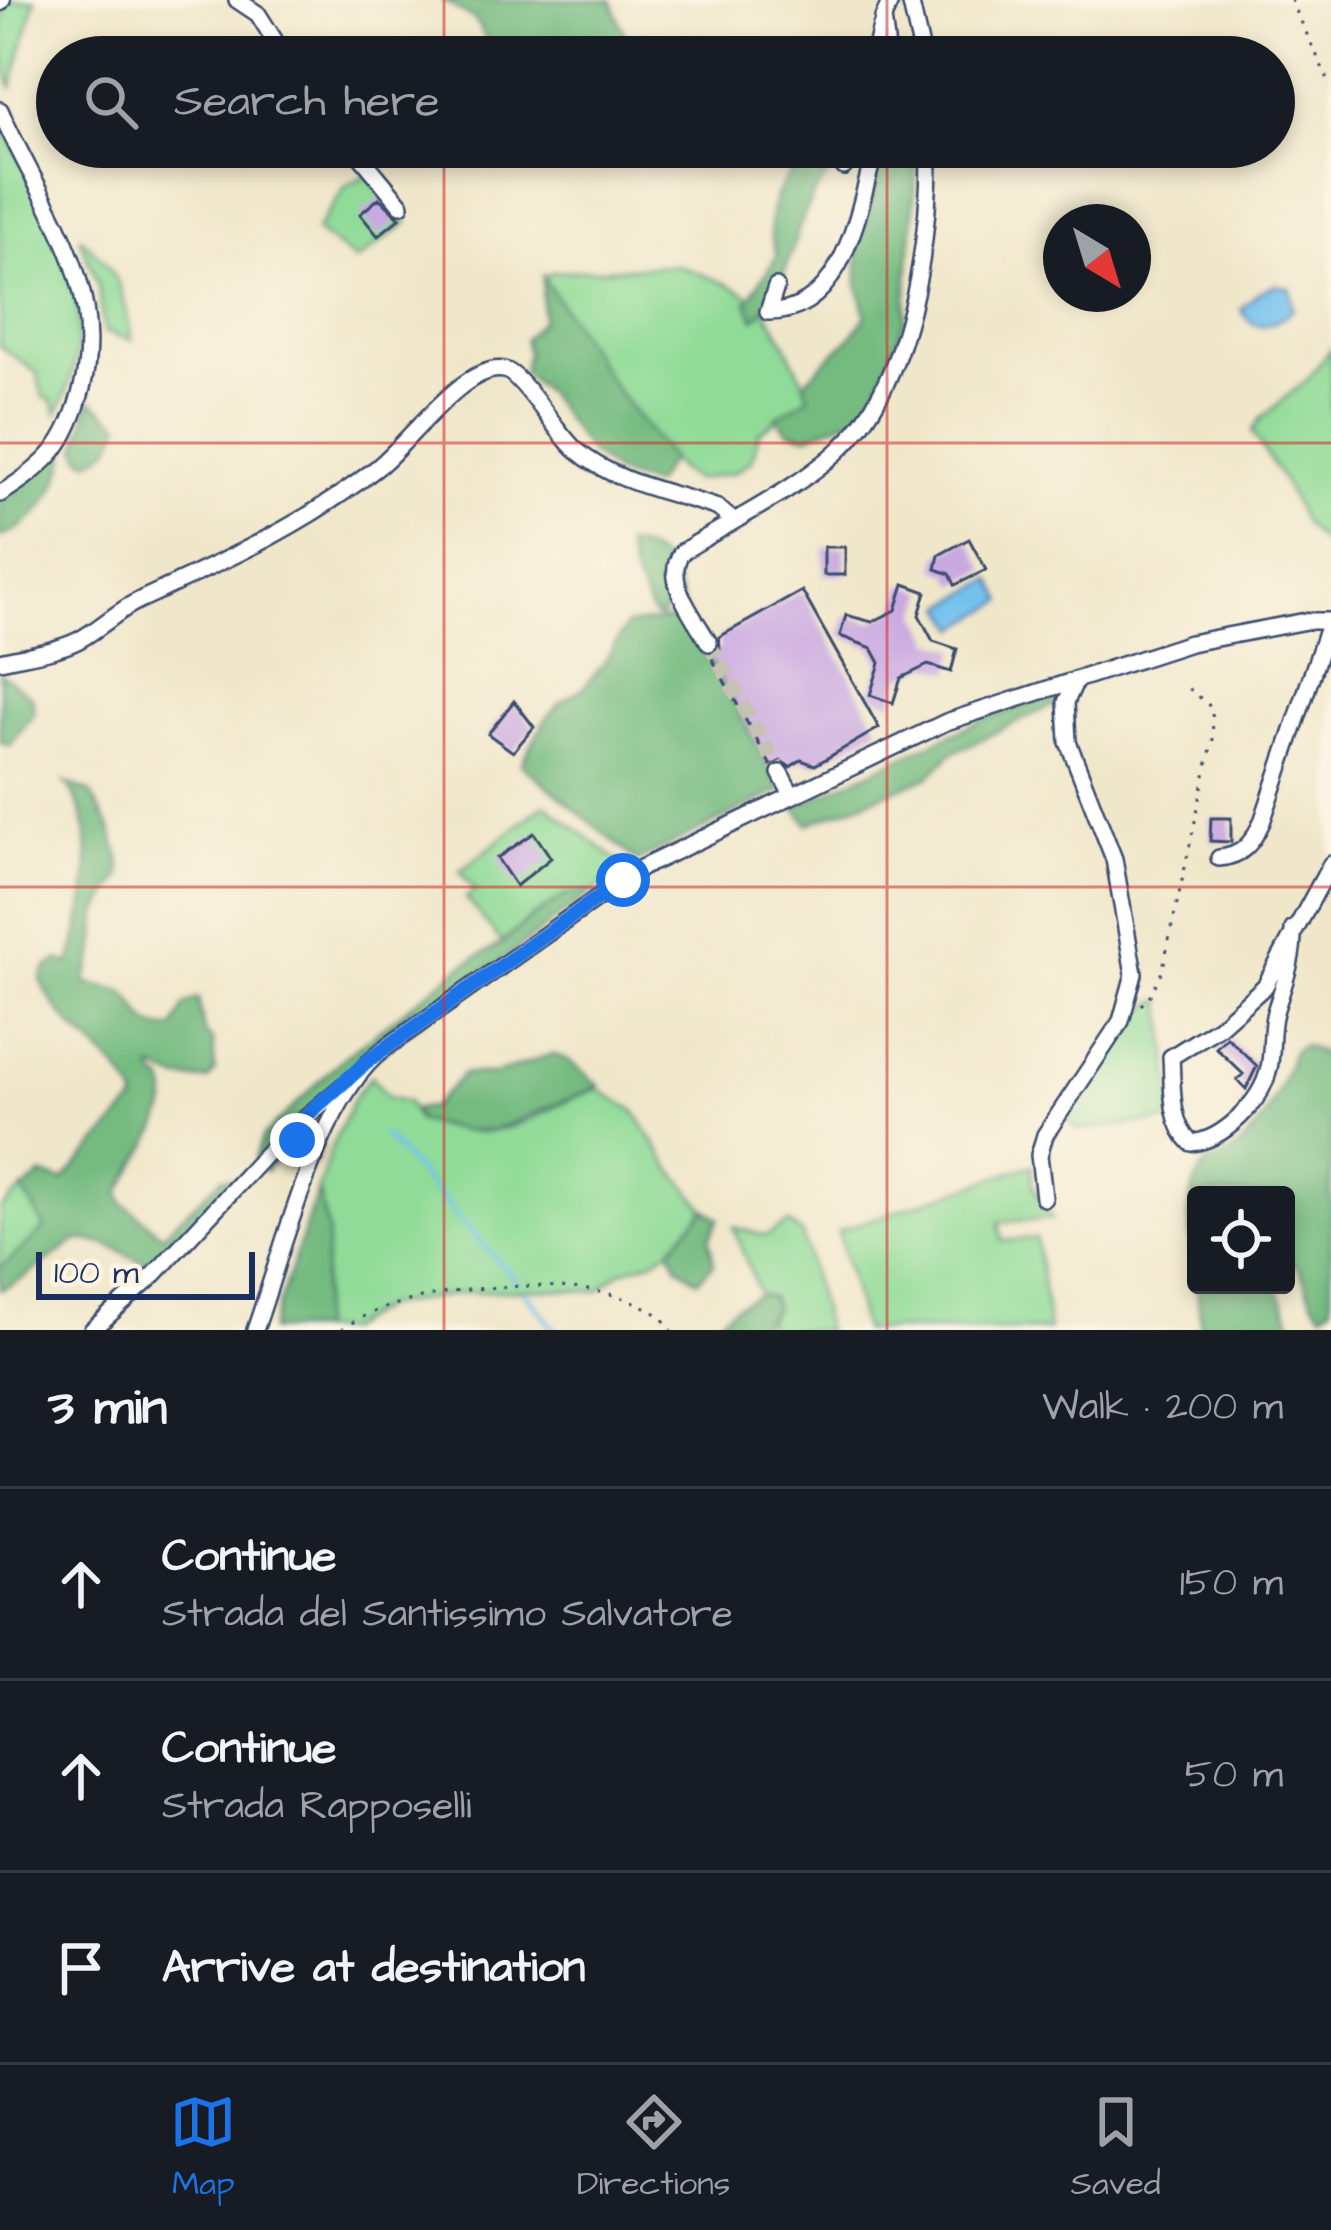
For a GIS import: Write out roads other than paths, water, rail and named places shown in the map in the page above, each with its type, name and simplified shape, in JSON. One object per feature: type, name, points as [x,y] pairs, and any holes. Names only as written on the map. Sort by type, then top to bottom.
[{"type":"street","points":[[237,0],[258,14],[272,36]]},
{"type":"street","points":[[879,36],[891,0]]},
{"type":"street","points":[[910,0],[918,36]]},
{"type":"street","points":[[883,18],[885,36]]},
{"type":"street","points":[[0,110],[56,217],[86,299],[89,345],[65,437],[45,463],[0,494]]},
{"type":"street","points":[[370,168],[401,205]]},
{"type":"street","points":[[776,287],[768,312],[790,313],[825,286],[844,258],[870,168]]},
{"type":"street","points":[[709,643],[673,578],[674,562],[682,552],[838,452],[862,423],[905,332],[919,270],[927,168]]},
{"type":"street","points":[[0,661],[75,642],[125,607],[307,520],[381,465],[446,399],[482,371],[500,368],[514,373],[558,433],[610,472],[718,508],[732,520]]},
{"type":"street","points":[[92,1330],[152,1277],[281,1138],[369,1060],[637,870],[946,722],[1190,644],[1306,621],[1331,622],[1262,822],[1252,843],[1240,853],[1219,858]]},
{"type":"street","points":[[1044,1198],[1039,1155],[1045,1135],[1120,1021],[1132,991],[1132,952],[1108,836],[1068,742],[1066,702],[1076,680]]},
{"type":"street","points":[[780,773],[792,795]]},
{"type":"street","points":[[1294,929],[1294,953],[1273,1017],[1269,1072],[1254,1099],[1226,1129],[1206,1142],[1191,1143],[1181,1133],[1176,1117],[1171,1057],[1219,1028],[1265,986],[1294,929],[1331,864]]},
{"type":"street","points":[[255,1330],[315,1158],[355,1076]]},
{"type":"street","points":[[281,1138],[297,1140],[315,1158]]},
{"type":"water","points":[[1276,285],[1290,288],[1293,309],[1272,323],[1252,322],[1241,309],[1259,292]]},
{"type":"water","points":[[992,579],[1004,601],[958,628],[945,606]]},
{"type":"waterway","points":[[384,1135],[517,1282]]},
{"type":"waterway","points":[[525,1292],[555,1330]]},
{"type":"tunnel","points":[[709,643],[780,773]]}]
